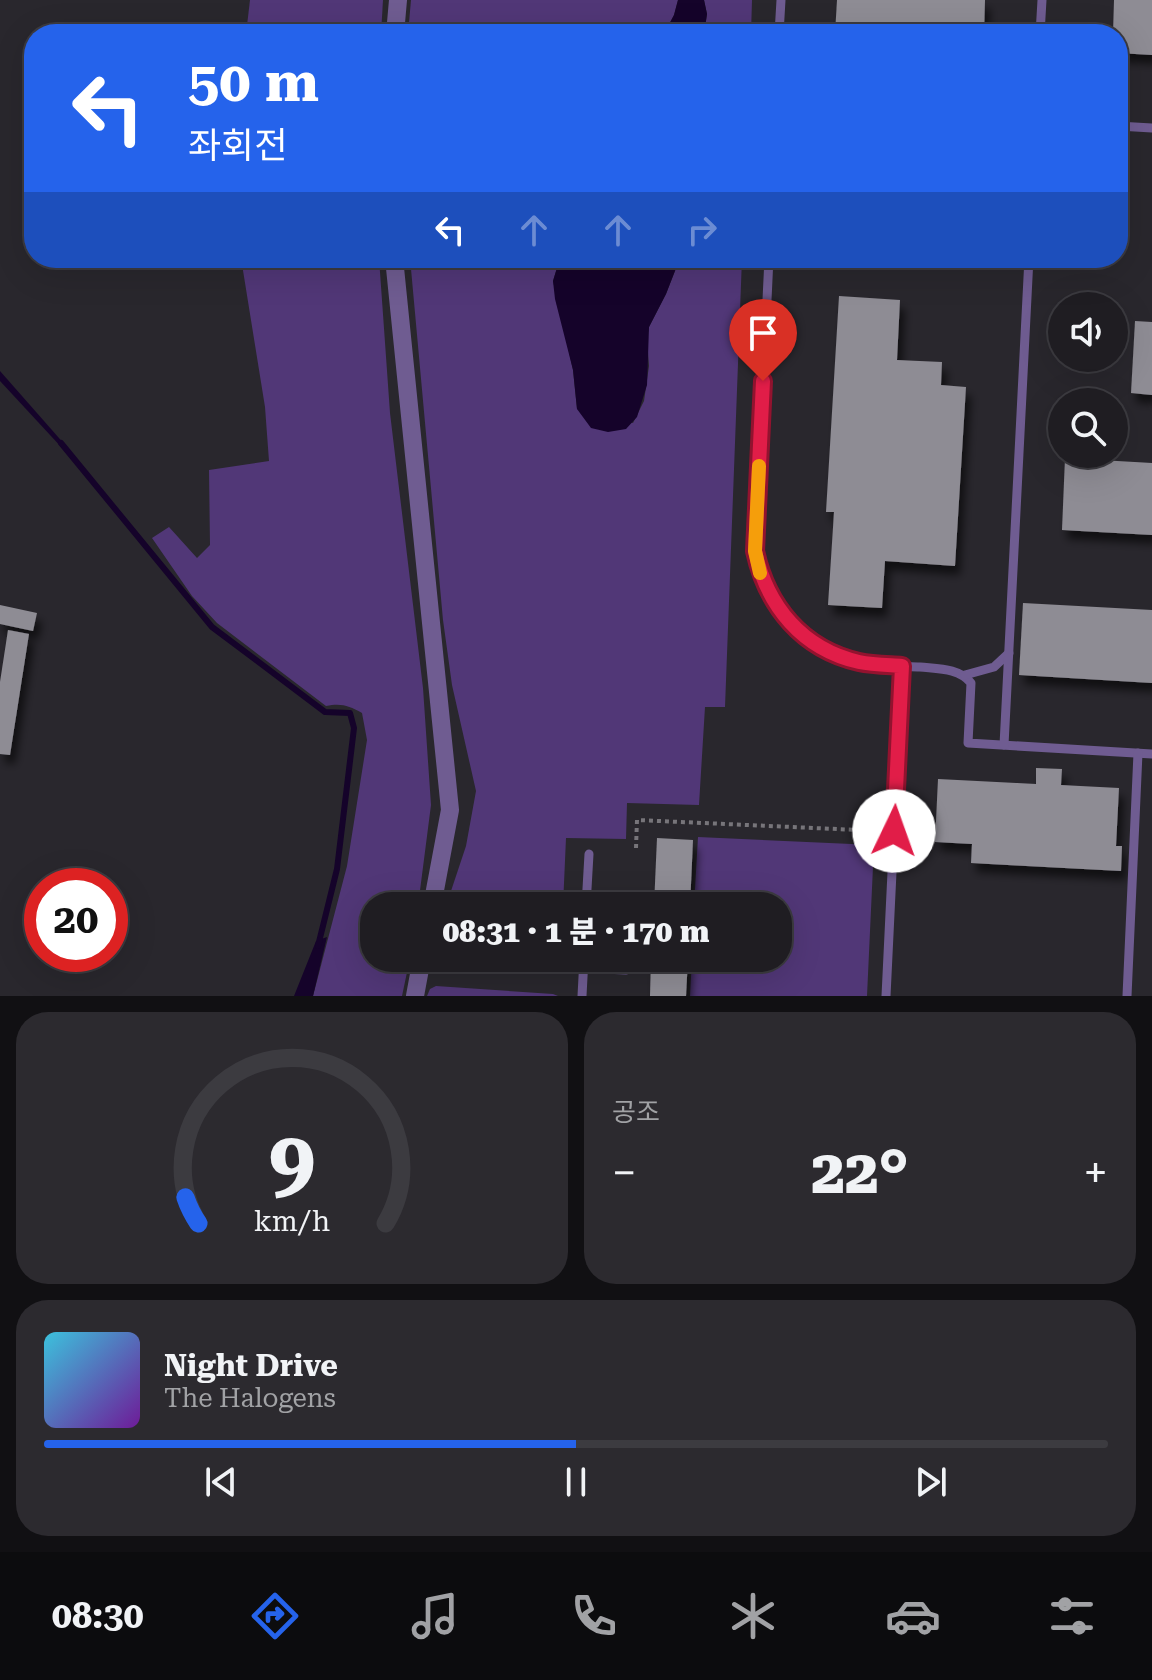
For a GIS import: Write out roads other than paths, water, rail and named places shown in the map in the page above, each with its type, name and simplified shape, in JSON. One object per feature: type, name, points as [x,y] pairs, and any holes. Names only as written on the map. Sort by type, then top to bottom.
[{"type":"street","points":[[396,24],[398,0]]},
{"type":"street","points":[[395,268],[450,810],[435,892]]},
{"type":"street","points":[[415,996],[420,972]]},
{"type":"lane","points":[[780,24],[781,0]]},
{"type":"lane","points":[[1041,24],[1042,0]]},
{"type":"lane","points":[[1128,127],[1152,128]]},
{"type":"lane","points":[[769,268],[755,551],[760,574],[773,601],[790,625],[817,646],[862,663],[949,670],[965,675],[994,667],[1009,653]]},
{"type":"lane","points":[[1004,745],[1028,268]]},
{"type":"lane","points":[[886,996],[902,666]]},
{"type":"lane","points":[[965,675],[971,683],[968,743],[1152,754]]},
{"type":"lane","points":[[1127,996],[1138,753]]},
{"type":"lane","points":[[587,892],[589,854]]},
{"type":"lane","points":[[582,996],[583,972]]},
{"type":"waterway","points":[[61,443],[212,627],[325,712],[350,713],[354,728],[337,869],[318,946]]}]
